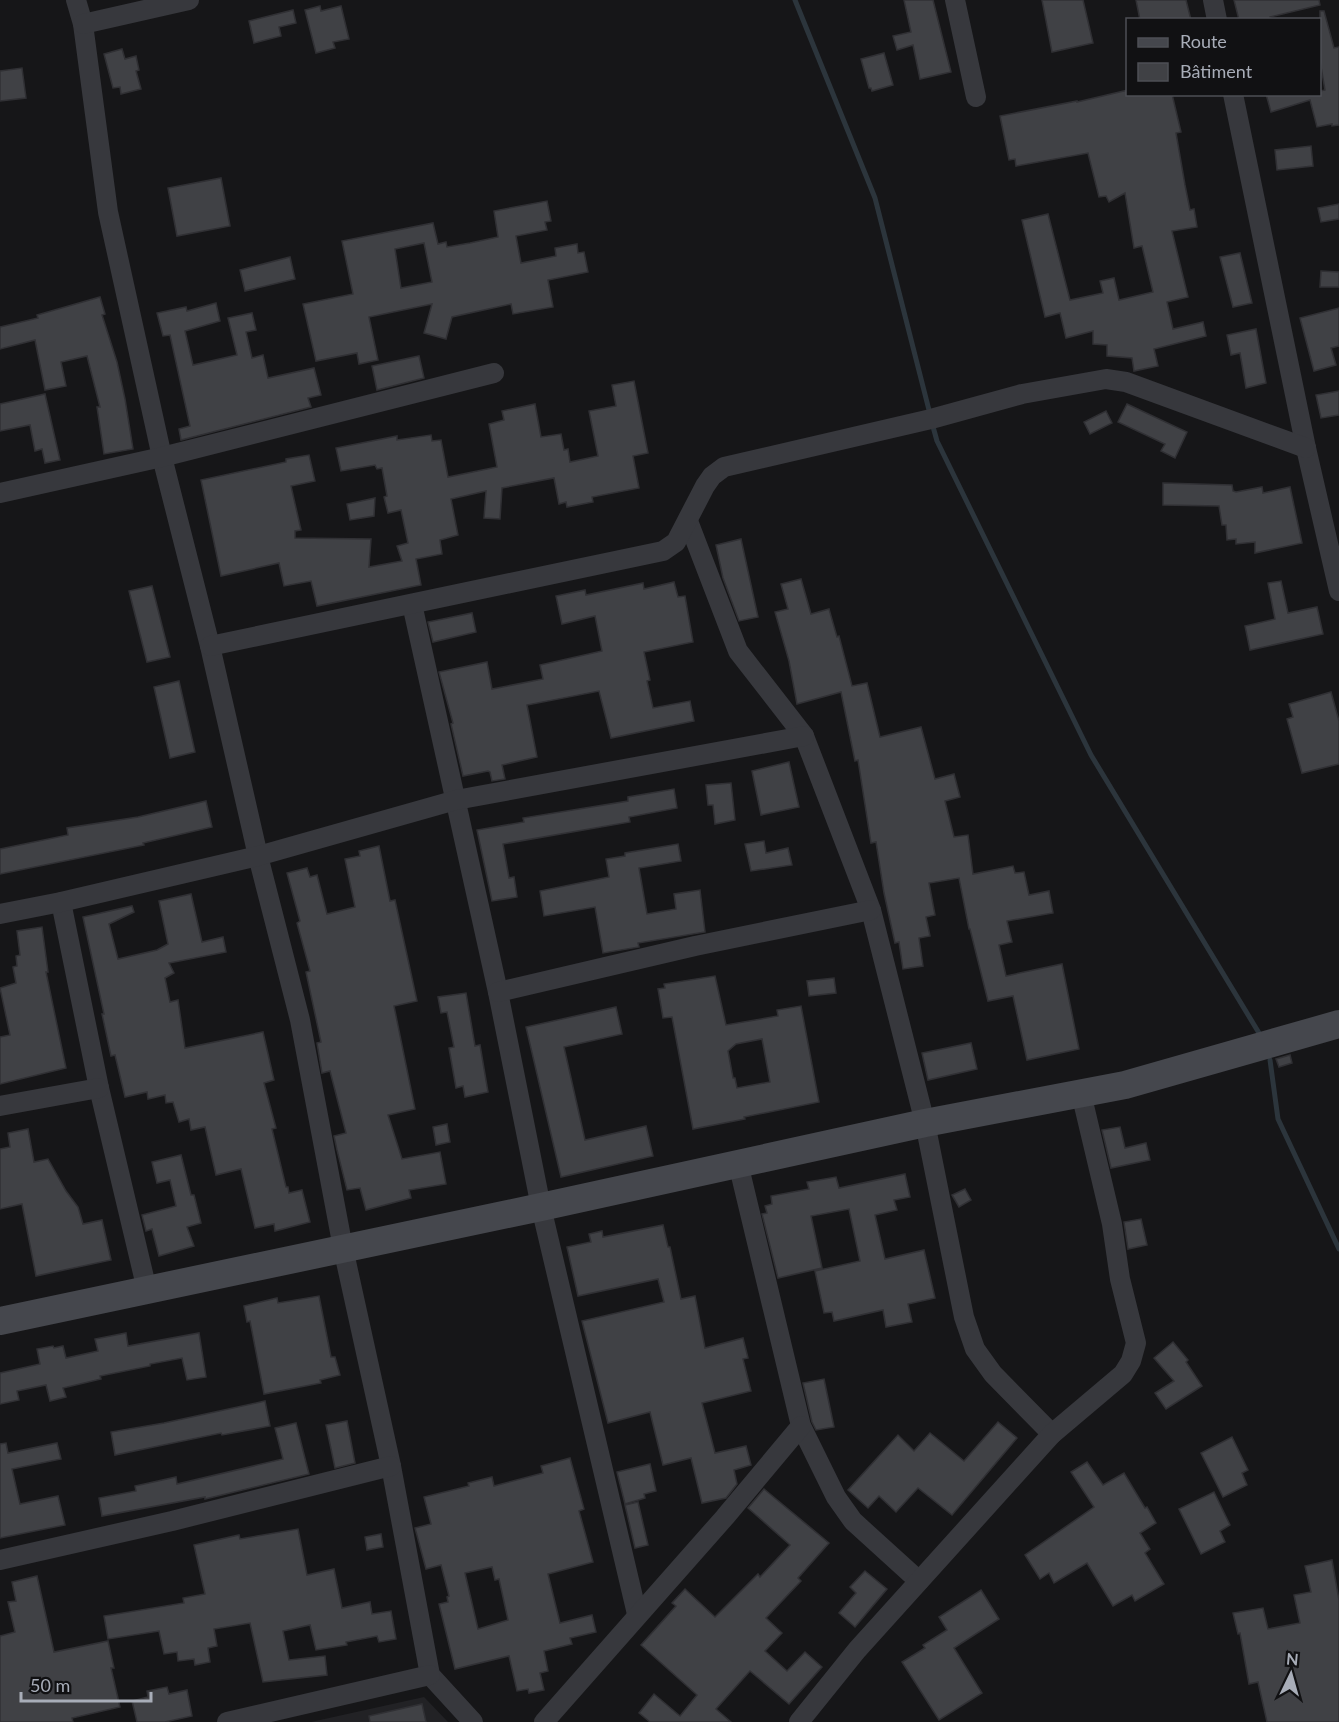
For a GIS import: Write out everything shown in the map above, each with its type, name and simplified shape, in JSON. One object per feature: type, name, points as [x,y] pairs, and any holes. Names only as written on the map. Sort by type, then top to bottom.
[{"type":"street","points":[[76,0],[83,24],[108,212],[162,458],[300,1020],[343,1248],[391,1466],[430,1675],[473,1722]]},
{"type":"street","points":[[83,24],[189,0]]},
{"type":"street","points":[[955,0],[976,97]]},
{"type":"street","points":[[1213,0],[1217,18]]},
{"type":"street","points":[[1233,96],[1306,448],[1333,533],[1339,591]]},
{"type":"street","points":[[0,493],[162,458],[494,373]]},
{"type":"street","points":[[210,646],[663,551],[676,542],[709,481],[724,466],[931,419],[1022,394],[1106,380],[1126,382],[1306,448]]},
{"type":"street","points":[[688,521],[738,651],[804,736],[871,910],[925,1123],[964,1317],[975,1349],[993,1374],[1052,1434]]},
{"type":"street","points":[[412,604],[498,992],[541,1207],[637,1614]]},
{"type":"street","points":[[0,914],[258,856],[456,800],[804,736]]},
{"type":"street","points":[[61,902],[99,1088],[147,1290]]},
{"type":"street","points":[[498,992],[695,946],[871,910]]},
{"type":"street","points":[[0,1321],[925,1123],[1136,1082],[1339,1024]]},
{"type":"street","points":[[0,1106],[99,1088]]},
{"type":"street","points":[[799,1722],[857,1650],[1052,1434],[1123,1374],[1131,1362],[1136,1343],[1120,1280],[1113,1224],[1082,1093]]},
{"type":"street","points":[[738,1163],[801,1426],[836,1497],[853,1521],[919,1581]]},
{"type":"street","points":[[544,1722],[725,1517],[801,1426]]},
{"type":"street","points":[[0,1560],[172,1521],[391,1466]]},
{"type":"street","points":[[227,1722],[430,1675]]},
{"type":"shaded area","points":[[424,1697],[448,1722],[311,1722]]},
{"type":"building","points":[[904,0],[933,0],[951,72],[920,79],[913,45],[897,50],[893,36],[911,32]]},
{"type":"building","points":[[1042,0],[1083,0],[1093,43],[1052,52]]},
{"type":"building","points":[[1136,0],[1186,0],[1190,18],[1140,18]]},
{"type":"building","points":[[1234,0],[1319,0],[1320,5],[1270,18],[1238,18]]},
{"type":"building","points":[[320,6],[321,11],[341,6],[349,39],[333,42],[335,48],[316,53],[305,10]]},
{"type":"building","points":[[293,10],[296,23],[279,27],[281,36],[254,43],[249,21]]},
{"type":"building","points":[[1320,11],[1324,11],[1334,48],[1339,47],[1339,125],[1317,127],[1310,100],[1271,112],[1267,96],[1321,96],[1321,91],[1325,90],[1321,67]]},
{"type":"building","points":[[122,49],[125,59],[136,56],[139,70],[136,71],[141,89],[121,94],[120,87],[113,88],[104,54]]},
{"type":"building","points":[[884,53],[893,85],[872,91],[869,88],[861,59]]},
{"type":"building","points":[[22,68],[26,98],[0,101],[0,71]]},
{"type":"building","points":[[1126,90],[1126,96],[1172,96],[1181,132],[1176,133],[1185,185],[1190,210],[1194,209],[1197,227],[1172,231],[1188,297],[1167,302],[1173,329],[1203,322],[1206,336],[1154,349],[1158,366],[1134,371],[1132,358],[1107,356],[1107,345],[1093,344],[1093,331],[1066,338],[1060,313],[1045,317],[1022,220],[1048,214],[1070,300],[1103,293],[1100,281],[1114,278],[1119,300],[1153,292],[1142,246],[1134,248],[1125,193],[1109,202],[1106,196],[1099,197],[1088,153],[1016,166],[1015,159],[1009,160],[1000,116]]},
{"type":"building","points":[[1311,146],[1313,166],[1277,170],[1275,150]]},
{"type":"building","points":[[221,178],[230,226],[177,236],[168,188]]},
{"type":"building","points":[[547,201],[551,221],[545,222],[547,230],[516,236],[521,263],[556,256],[555,248],[577,244],[578,253],[584,252],[588,272],[548,280],[553,307],[513,314],[511,304],[452,317],[446,339],[424,333],[432,304],[369,317],[378,360],[359,364],[357,353],[316,361],[303,304],[353,294],[342,241],[433,223],[438,244],[446,242],[447,247],[470,243],[498,237],[494,211]],"holes":[[[424,243],[432,282],[401,288],[395,249]]]},
{"type":"building","points":[[1339,204],[1339,219],[1321,222],[1318,208]]},
{"type":"building","points":[[1240,253],[1252,303],[1233,307],[1220,257]]},
{"type":"building","points":[[290,257],[295,279],[245,291],[240,270]]},
{"type":"building","points":[[1321,271],[1339,272],[1339,287],[1320,287]]},
{"type":"building","points":[[100,297],[105,314],[102,315],[117,362],[133,449],[104,454],[97,407],[100,407],[87,356],[61,362],[66,386],[45,390],[35,340],[0,349],[0,327],[38,318],[37,315]]},
{"type":"building","points":[[216,303],[220,321],[185,331],[193,365],[237,355],[228,318],[252,313],[256,330],[246,332],[252,358],[263,355],[268,378],[314,368],[321,395],[308,398],[311,407],[181,440],[179,429],[190,426],[170,335],[163,336],[157,313],[186,307],[187,311]]},
{"type":"building","points":[[1339,308],[1339,346],[1331,348],[1336,365],[1314,371],[1300,318]]},
{"type":"building","points":[[1256,329],[1266,383],[1246,388],[1240,353],[1231,355],[1227,335]]},
{"type":"building","points":[[419,356],[424,378],[377,390],[372,366]]},
{"type":"building","points":[[634,381],[648,453],[633,456],[639,488],[592,497],[593,502],[567,507],[566,502],[559,504],[554,478],[502,488],[500,519],[484,518],[486,491],[451,499],[458,535],[440,540],[442,554],[416,559],[421,585],[317,606],[311,581],[284,586],[279,563],[221,576],[201,480],[309,455],[315,481],[291,486],[301,530],[295,531],[295,538],[371,539],[369,567],[402,561],[397,546],[408,543],[401,510],[388,513],[384,497],[387,496],[382,468],[377,469],[375,465],[341,471],[336,448],[397,436],[397,440],[431,435],[432,441],[441,440],[448,477],[497,467],[489,424],[504,420],[502,411],[535,404],[541,437],[561,434],[564,450],[568,449],[570,462],[598,456],[589,411],[616,406],[612,385]]},
{"type":"building","points":[[1339,391],[1339,415],[1321,418],[1316,395]]},
{"type":"building","points":[[45,394],[60,460],[45,463],[42,449],[35,451],[30,425],[0,431],[0,404]]},
{"type":"building","points":[[1127,404],[1187,432],[1175,458],[1161,451],[1165,444],[1118,422]]},
{"type":"building","points":[[1106,411],[1112,423],[1090,434],[1084,422]]},
{"type":"building","points":[[1163,483],[1232,485],[1233,491],[1236,492],[1262,487],[1263,493],[1290,487],[1302,543],[1255,553],[1255,542],[1236,544],[1236,539],[1227,540],[1226,525],[1222,525],[1219,506],[1163,505]]},
{"type":"building","points":[[375,498],[374,516],[350,520],[347,504]]},
{"type":"building","points":[[741,539],[758,617],[739,621],[723,578],[716,545]]},
{"type":"building","points":[[801,579],[811,614],[829,609],[837,637],[839,636],[852,686],[867,683],[880,737],[921,727],[935,779],[954,774],[960,797],[945,801],[954,837],[968,835],[973,874],[1013,866],[1015,873],[1024,872],[1029,895],[1049,891],[1053,913],[1007,921],[1012,942],[999,945],[1006,976],[1062,964],[1079,1049],[1027,1060],[1013,996],[988,1001],[969,929],[959,878],[929,883],[935,915],[926,917],[930,936],[919,938],[923,966],[903,969],[899,942],[895,943],[884,893],[876,842],[871,843],[858,760],[855,761],[841,692],[797,704],[789,661],[775,612],[788,609],[781,584]]},
{"type":"building","points":[[1281,581],[1288,613],[1317,607],[1323,634],[1250,650],[1245,626],[1275,619],[1268,583]]},
{"type":"building","points":[[674,582],[678,597],[685,596],[693,642],[644,652],[650,680],[647,681],[653,708],[690,701],[694,721],[611,738],[599,691],[527,705],[537,757],[502,765],[505,779],[492,781],[488,771],[463,776],[451,724],[453,723],[439,672],[487,662],[492,689],[543,679],[540,665],[602,651],[595,616],[562,624],[556,596],[585,590],[586,595],[643,583],[644,589]]},
{"type":"building","points":[[152,586],[170,657],[147,662],[129,591]]},
{"type":"building","points":[[472,613],[476,632],[433,642],[428,622]]},
{"type":"building","points":[[179,681],[195,752],[170,758],[154,687]]},
{"type":"building","points":[[1331,692],[1339,721],[1339,764],[1302,773],[1287,719],[1293,717],[1289,704]]},
{"type":"building","points":[[789,762],[799,807],[761,815],[752,771]]},
{"type":"building","points":[[731,783],[735,820],[715,824],[713,805],[708,805],[706,785]]},
{"type":"building","points":[[674,789],[677,808],[629,817],[630,822],[503,844],[509,878],[514,877],[517,897],[492,901],[477,830],[524,822],[523,818],[628,801],[628,797]]},
{"type":"building","points":[[206,801],[212,827],[143,843],[144,845],[0,874],[0,849],[68,835],[67,828],[138,817]]},
{"type":"building","points":[[764,841],[766,853],[788,848],[792,865],[751,871],[745,844]]},
{"type":"building","points":[[678,844],[681,861],[639,868],[647,914],[676,909],[674,894],[700,890],[705,932],[638,943],[639,947],[603,953],[595,907],[544,916],[540,891],[609,877],[606,859],[625,856],[625,853]]},
{"type":"building","points":[[379,846],[390,901],[395,900],[417,1001],[394,1006],[415,1109],[388,1115],[402,1159],[440,1152],[446,1184],[409,1190],[411,1198],[366,1210],[360,1188],[347,1190],[337,1150],[334,1136],[346,1133],[330,1071],[322,1073],[317,1043],[321,1042],[306,972],[310,971],[287,873],[307,868],[310,877],[317,875],[327,914],[355,907],[345,859],[360,856],[359,851]]},
{"type":"building","points":[[191,894],[202,942],[223,937],[226,952],[169,963],[174,973],[165,978],[170,1002],[178,1000],[185,1048],[263,1032],[274,1080],[264,1083],[276,1128],[272,1129],[286,1187],[289,1193],[302,1190],[310,1222],[275,1231],[274,1224],[255,1228],[241,1169],[216,1175],[205,1127],[191,1130],[189,1119],[179,1122],[173,1102],[166,1103],[165,1095],[148,1099],[147,1092],[125,1097],[115,1055],[111,1056],[83,917],[132,906],[134,912],[109,924],[118,959],[157,950],[168,944],[159,901]]},
{"type":"building","points":[[42,927],[48,972],[46,972],[66,1068],[0,1084],[0,1037],[10,1035],[0,988],[16,983],[13,967],[17,966],[16,956],[20,955],[17,931]]},
{"type":"building","points":[[715,976],[726,1025],[778,1016],[777,1010],[801,1006],[819,1102],[693,1129],[672,1017],[663,1018],[658,989],[665,988],[664,984]],"holes":[[[762,1039],[770,1082],[737,1088],[728,1051],[736,1044]]]},
{"type":"building","points":[[834,978],[836,993],[809,996],[807,981]]},
{"type":"building","points":[[466,993],[475,1046],[480,1045],[488,1092],[465,1097],[463,1086],[456,1088],[449,1048],[454,1047],[447,1012],[441,1013],[438,997]]},
{"type":"building","points":[[616,1007],[622,1034],[564,1047],[585,1140],[646,1126],[653,1156],[561,1177],[526,1027]]},
{"type":"building","points":[[971,1043],[977,1069],[928,1080],[922,1053]]},
{"type":"building","points":[[1290,1055],[1292,1063],[1279,1067],[1276,1059]]},
{"type":"building","points":[[447,1124],[450,1142],[436,1145],[433,1127]]},
{"type":"building","points":[[1120,1127],[1125,1148],[1146,1143],[1150,1160],[1111,1168],[1102,1130]]},
{"type":"building","points":[[28,1129],[34,1162],[48,1159],[78,1207],[83,1224],[102,1220],[111,1260],[36,1276],[22,1204],[0,1209],[0,1149],[10,1147],[8,1133]]},
{"type":"building","points":[[181,1155],[201,1223],[187,1227],[194,1246],[159,1256],[152,1229],[146,1231],[142,1215],[176,1206],[170,1180],[157,1183],[152,1162]]},
{"type":"building","points":[[905,1174],[910,1197],[894,1200],[897,1210],[875,1215],[885,1259],[924,1250],[935,1298],[908,1304],[912,1322],[886,1327],[883,1310],[834,1321],[832,1312],[824,1313],[815,1271],[860,1261],[849,1209],[811,1216],[822,1268],[778,1278],[762,1214],[767,1213],[765,1206],[772,1204],[771,1196],[809,1189],[807,1182],[836,1177],[839,1188]]},
{"type":"building","points":[[965,1189],[971,1200],[959,1207],[952,1195]]},
{"type":"building","points":[[1141,1219],[1147,1245],[1128,1249],[1124,1222]]},
{"type":"building","points":[[663,1225],[681,1299],[695,1296],[705,1348],[743,1338],[748,1358],[743,1359],[751,1391],[702,1403],[715,1453],[746,1446],[751,1465],[734,1470],[737,1484],[726,1498],[702,1503],[691,1458],[663,1465],[650,1412],[608,1423],[582,1321],[664,1302],[658,1279],[578,1296],[567,1247],[591,1242],[589,1234],[602,1231],[603,1237]]},
{"type":"building","points":[[319,1296],[331,1357],[335,1357],[340,1375],[320,1380],[321,1383],[264,1394],[250,1321],[247,1322],[244,1306],[277,1298],[278,1303]]},
{"type":"building","points":[[126,1333],[128,1346],[199,1333],[206,1377],[187,1380],[182,1358],[100,1376],[101,1379],[63,1388],[66,1397],[50,1401],[46,1385],[17,1391],[19,1400],[0,1404],[0,1373],[40,1364],[37,1349],[63,1346],[66,1358],[98,1351],[95,1339]]},
{"type":"building","points":[[1173,1342],[1188,1360],[1186,1362],[1202,1386],[1166,1409],[1155,1393],[1174,1381],[1154,1358]]},
{"type":"building","points":[[824,1379],[834,1427],[816,1430],[803,1383]]},
{"type":"building","points":[[265,1401],[270,1426],[222,1435],[221,1433],[115,1455],[111,1432]]},
{"type":"building","points":[[347,1421],[355,1463],[335,1468],[326,1425]]},
{"type":"building","points":[[998,1422],[1017,1438],[952,1515],[918,1488],[896,1512],[879,1496],[868,1508],[848,1490],[898,1435],[914,1451],[930,1433],[964,1461]]},
{"type":"building","points":[[296,1423],[309,1474],[205,1499],[205,1497],[102,1516],[99,1498],[136,1491],[135,1486],[176,1477],[177,1484],[283,1459],[275,1428]]},
{"type":"building","points":[[1232,1437],[1248,1470],[1242,1473],[1247,1485],[1223,1497],[1201,1453]]},
{"type":"building","points":[[6,1443],[8,1453],[57,1443],[61,1459],[12,1469],[20,1504],[58,1496],[65,1525],[0,1538],[0,1444]]},
{"type":"building","points":[[570,1458],[584,1509],[579,1511],[593,1562],[548,1574],[560,1623],[592,1615],[596,1632],[570,1638],[572,1644],[544,1651],[548,1671],[540,1673],[544,1690],[529,1693],[528,1689],[517,1691],[509,1656],[455,1669],[439,1604],[448,1602],[447,1597],[449,1596],[441,1565],[426,1569],[415,1528],[431,1524],[424,1497],[469,1486],[468,1483],[492,1477],[494,1486],[543,1473],[541,1466]],"holes":[[[492,1567],[495,1580],[499,1579],[508,1620],[478,1629],[465,1573]]]},
{"type":"building","points":[[1087,1462],[1103,1485],[1124,1473],[1156,1523],[1140,1533],[1150,1549],[1145,1553],[1164,1584],[1135,1601],[1132,1595],[1113,1606],[1087,1563],[1054,1583],[1049,1573],[1040,1579],[1025,1555],[1094,1507],[1071,1472]]},
{"type":"building","points":[[650,1464],[656,1491],[644,1494],[645,1498],[625,1504],[617,1472]]},
{"type":"building","points":[[764,1489],[829,1543],[798,1578],[801,1581],[766,1618],[782,1633],[765,1651],[787,1671],[805,1652],[822,1667],[789,1704],[750,1671],[716,1709],[731,1722],[650,1722],[639,1713],[654,1694],[680,1716],[697,1695],[641,1645],[676,1606],[672,1603],[685,1589],[715,1617],[758,1574],[760,1577],[790,1545],[748,1508]]},
{"type":"building","points":[[1214,1492],[1230,1525],[1220,1531],[1225,1542],[1201,1554],[1179,1509]]},
{"type":"building","points":[[638,1502],[648,1545],[635,1548],[625,1505]]},
{"type":"building","points":[[298,1529],[307,1575],[334,1569],[342,1608],[370,1602],[372,1614],[391,1611],[396,1639],[379,1642],[377,1636],[346,1642],[347,1645],[316,1650],[310,1625],[283,1631],[289,1660],[325,1656],[327,1675],[263,1682],[250,1623],[214,1629],[217,1646],[208,1648],[210,1662],[195,1665],[194,1659],[178,1661],[177,1652],[164,1654],[159,1631],[108,1639],[104,1616],[184,1603],[183,1598],[205,1594],[194,1545],[239,1535],[240,1539]]},
{"type":"building","points":[[381,1534],[383,1547],[367,1550],[365,1537]]},
{"type":"building","points":[[1332,1560],[1339,1600],[1339,1722],[1267,1722],[1258,1682],[1249,1684],[1240,1633],[1238,1634],[1233,1613],[1263,1608],[1268,1629],[1300,1623],[1294,1595],[1311,1592],[1305,1566]]},
{"type":"building","points":[[865,1571],[887,1589],[855,1627],[839,1613],[856,1593],[850,1587]]},
{"type":"building","points":[[37,1576],[54,1652],[108,1641],[114,1668],[111,1668],[120,1707],[72,1718],[73,1722],[0,1722],[0,1636],[15,1632],[8,1602],[16,1601],[12,1582]]},
{"type":"building","points":[[981,1590],[999,1619],[954,1648],[982,1693],[939,1720],[902,1662],[925,1648],[923,1645],[947,1630],[939,1617]]},
{"type":"building","points":[[167,1687],[169,1694],[187,1690],[192,1716],[165,1722],[137,1722],[132,1701],[148,1697],[147,1691]]},
{"type":"building","points":[[422,1704],[426,1722],[370,1722],[369,1716]]},
{"type":"waterway","points":[[795,0],[875,198],[930,414]]},
{"type":"waterway","points":[[932,423],[937,441],[1091,755],[1259,1033]]},
{"type":"waterway","points":[[1270,1060],[1278,1119],[1339,1249]]}]
